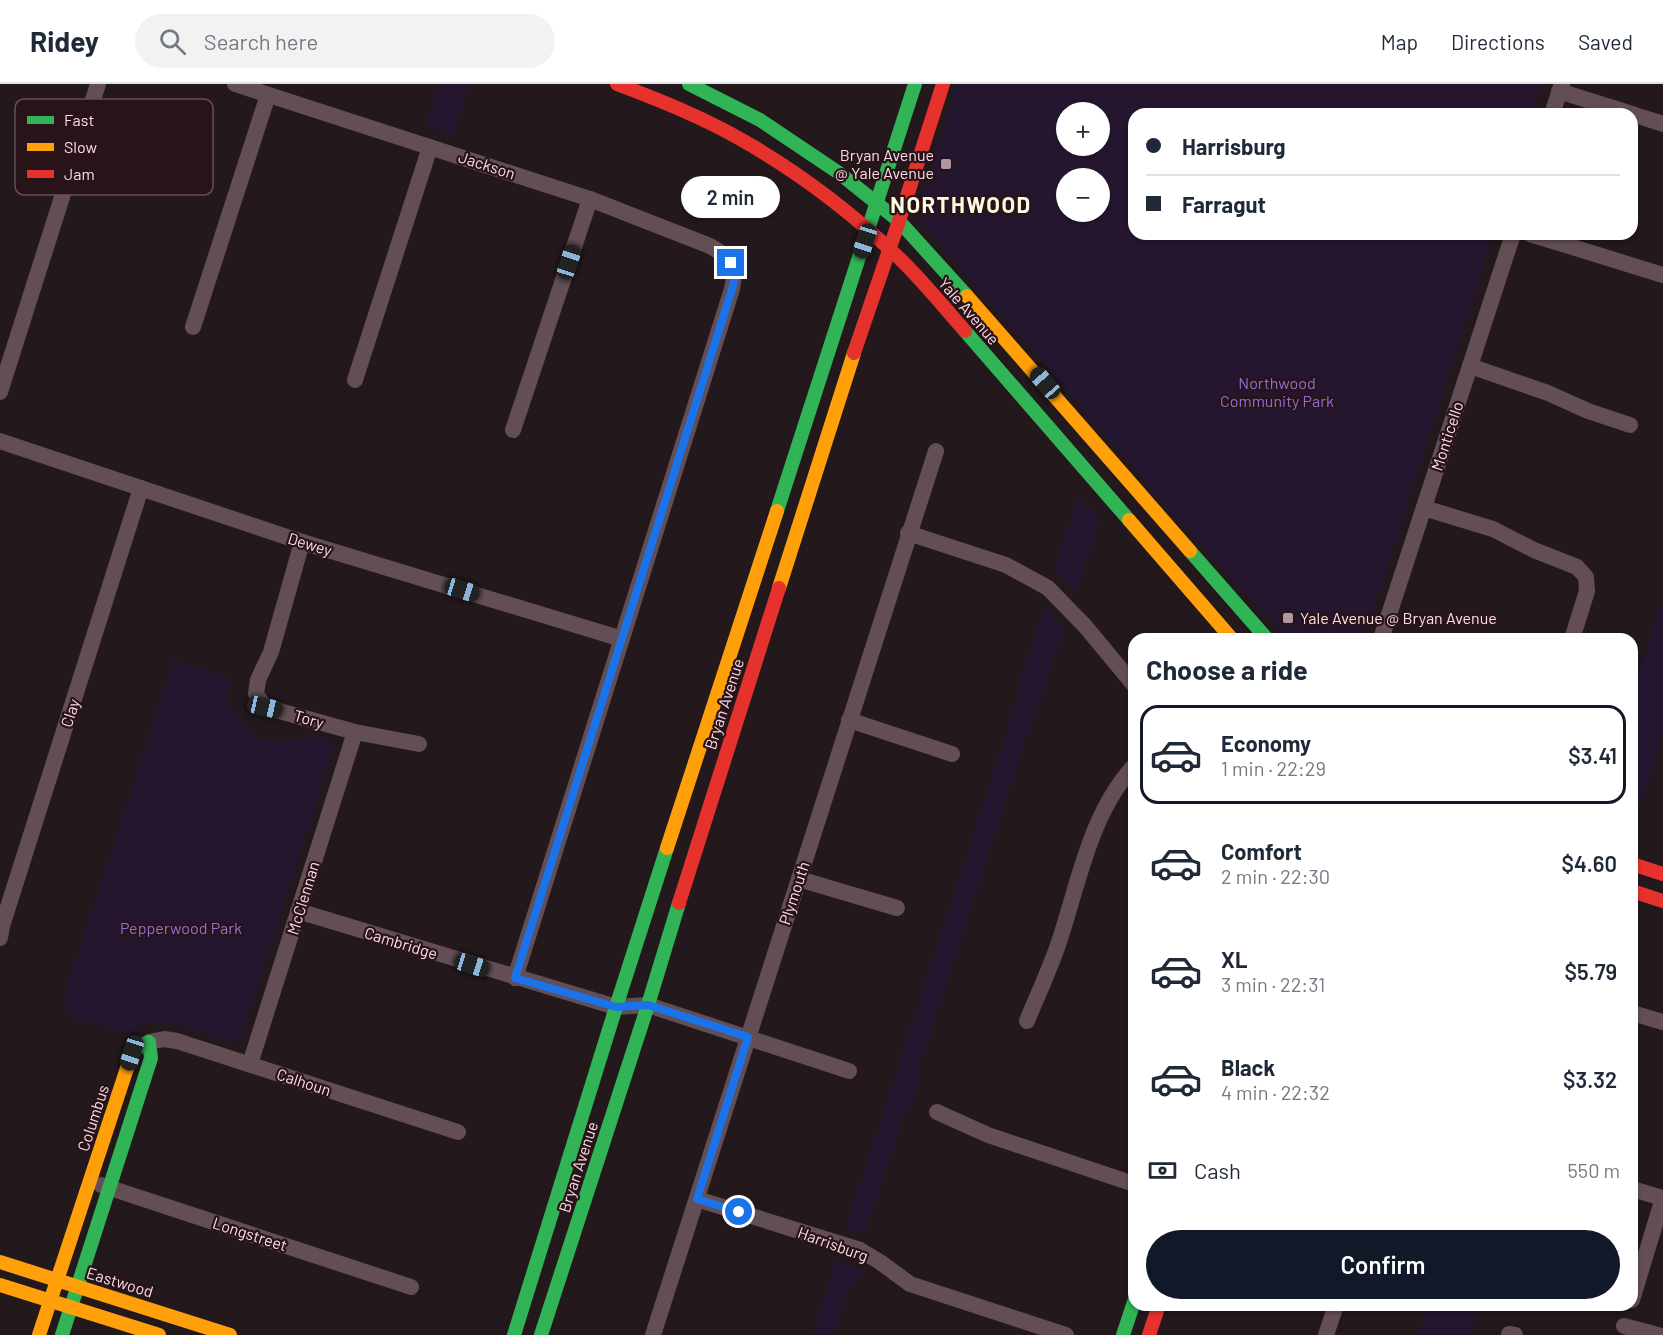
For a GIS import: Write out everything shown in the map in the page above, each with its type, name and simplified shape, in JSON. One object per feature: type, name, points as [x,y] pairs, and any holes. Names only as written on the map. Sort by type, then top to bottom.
[{"type":"main road","name":"Yale Avenue","points":[[617,84],[665,102],[744,141],[811,185],[890,248],[1227,633]]},
{"type":"main road","name":"Yale Avenue","points":[[689,84],[760,120],[785,136],[839,173],[899,221],[1008,341],[1263,633]]},
{"type":"main road","name":"Bryan Avenue","points":[[514,1335],[616,1007],[915,84]]},
{"type":"main road","name":"Bryan Avenue","points":[[541,1335],[648,1005],[846,375],[943,84]]},
{"type":"main road","points":[[1638,866],[1663,874]]},
{"type":"main road","points":[[1638,893],[1663,901]]},
{"type":"main road","points":[[62,1335],[152,1058],[149,1042]]},
{"type":"main road","name":"Columbus","points":[[39,1335],[132,1053],[141,1045],[149,1042]]},
{"type":"main road","name":"Eastwood","points":[[0,1262],[230,1335]]},
{"type":"main road","points":[[0,1285],[159,1335]]},
{"type":"main road","points":[[1123,1335],[1131,1311]]},
{"type":"main road","points":[[1149,1335],[1157,1311]]},
{"type":"street","points":[[93,99],[98,84]]},
{"type":"street","name":"Jackson","points":[[235,84],[590,199],[710,246],[723,253],[731,263],[735,276],[732,289],[622,639]]},
{"type":"street","points":[[1554,108],[1560,88],[1615,108]]},
{"type":"street","points":[[193,327],[268,95]]},
{"type":"street","points":[[1638,116],[1663,124]]},
{"type":"street","points":[[355,380],[430,147]]},
{"type":"street","points":[[0,392],[63,195]]},
{"type":"street","points":[[513,430],[590,199]]},
{"type":"street","name":"Monticello","points":[[1383,633],[1511,240]]},
{"type":"street","points":[[1549,240],[1663,275]]},
{"type":"street","points":[[1470,366],[1630,425]]},
{"type":"street","name":"Dewey","points":[[0,441],[302,542],[622,639]]},
{"type":"street","name":"Plymouth","points":[[653,1335],[936,451]]},
{"type":"street","name":"Clay","points":[[0,938],[141,488]]},
{"type":"street","points":[[1424,508],[1493,530],[1577,567],[1586,577],[1587,591],[1574,633]]},
{"type":"street","points":[[908,533],[1006,565],[1048,588],[1085,626],[1128,678]]},
{"type":"street","name":"Tory","points":[[302,542],[271,652],[258,680],[256,694],[265,707],[355,732],[419,744]]},
{"type":"street","points":[[515,978],[622,639]]},
{"type":"street","points":[[849,720],[952,754]]},
{"type":"street","name":"McClennan","points":[[250,1064],[355,732]]},
{"type":"street","points":[[1027,1021],[1059,943],[1094,831],[1116,787],[1128,773]]},
{"type":"street","points":[[799,879],[897,908]]},
{"type":"street","name":"Cambridge","points":[[298,911],[616,1007],[648,1005],[849,1071]]},
{"type":"street","points":[[1638,1015],[1663,1022]]},
{"type":"street","name":"Calhoun","points":[[149,1042],[164,1039],[177,1041],[458,1132]]},
{"type":"street","points":[[937,1112],[988,1136],[1128,1182]]},
{"type":"street","name":"Longstreet","points":[[89,1181],[411,1287]]},
{"type":"street","points":[[1638,1191],[1663,1198],[1638,1280]]},
{"type":"street","name":"Harrisburg","points":[[697,1199],[860,1250],[910,1284],[1066,1335]]},
{"type":"street","points":[[1326,1335],[1334,1311]]},
{"type":"street","points":[[1628,1311],[1623,1330],[1658,1335]]},
{"type":"street","points":[[1509,1334],[1515,1335]]},
{"type":"green space","points":[[440,84],[470,84],[453,135],[426,126]]},
{"type":"green space","name":"Northwood Community Park","points":[[957,84],[1542,84],[1534,108],[1128,108],[1128,240],[1492,240],[1366,633],[1282,633],[1234,583],[921,223],[918,205]]},
{"type":"green space","points":[[1078,497],[1100,520],[1076,592],[1054,572]]},
{"type":"green space","points":[[1663,597],[1663,734],[1638,811],[1638,675]]},
{"type":"green space","points":[[1044,606],[1057,617],[1064,628],[1035,717],[1032,719],[918,1072],[920,1075],[915,1092],[918,1094],[909,1109],[906,1108],[865,1234],[846,1227],[1022,683],[1019,681]]},
{"type":"green space","name":"Pepperwood Park","points":[[174,659],[230,678],[228,692],[233,710],[244,726],[259,738],[277,742],[324,736],[330,741],[332,748],[242,1035],[229,1043],[192,1028],[165,1023],[140,1026],[129,1034],[73,1017],[66,1008],[65,997],[68,983]]},
{"type":"green space","points":[[836,1259],[866,1272],[850,1287],[834,1335],[812,1335]]},
{"type":"green space","points":[[1425,1311],[1477,1311],[1469,1335],[1418,1335]]},
{"type":"traffic: fast","points":[[689,84],[760,120],[839,173],[899,221],[967,296]]},
{"type":"traffic: fast","points":[[777,511],[915,84]]},
{"type":"traffic: fast","points":[[965,331],[1129,520]]},
{"type":"traffic: fast","points":[[1190,551],[1262,633]]},
{"type":"traffic: fast","points":[[514,1335],[667,848]]},
{"type":"traffic: fast","points":[[541,1335],[679,903]]},
{"type":"traffic: fast","points":[[62,1335],[151,1058],[149,1042],[135,1050]]},
{"type":"traffic: fast","points":[[1123,1335],[1131,1311]]},
{"type":"traffic: slow","points":[[967,296],[1190,551]]},
{"type":"traffic: slow","points":[[779,588],[854,353]]},
{"type":"traffic: slow","points":[[667,848],[777,511]]},
{"type":"traffic: slow","points":[[1129,520],[1227,633]]},
{"type":"traffic: slow","points":[[39,1335],[132,1053],[135,1050]]},
{"type":"traffic: slow","points":[[0,1262],[230,1335]]},
{"type":"traffic: slow","points":[[0,1285],[159,1335]]},
{"type":"traffic: jam","points":[[617,84],[712,124],[763,152],[804,179],[862,224],[898,257],[965,331]]},
{"type":"traffic: jam","points":[[854,353],[943,84]]},
{"type":"traffic: jam","points":[[679,903],[779,588]]},
{"type":"traffic: jam","points":[[1638,866],[1663,874]]},
{"type":"traffic: jam","points":[[1638,893],[1663,901]]},
{"type":"traffic: jam","points":[[1149,1335],[1157,1311]]},
{"type":"place","name":"Bryan Avenue @ Yale Avenue","points":[[946,164]]},
{"type":"place","name":"Yale Avenue @ Bryan Avenue","points":[[1288,618]]},
{"type":"district","name":"NORTHWOOD","points":[[961,205]]},
{"type":"route","points":[[731,263],[735,276],[732,289],[515,978],[616,1007],[648,1005],[748,1037],[697,1199],[739,1212]]}]
